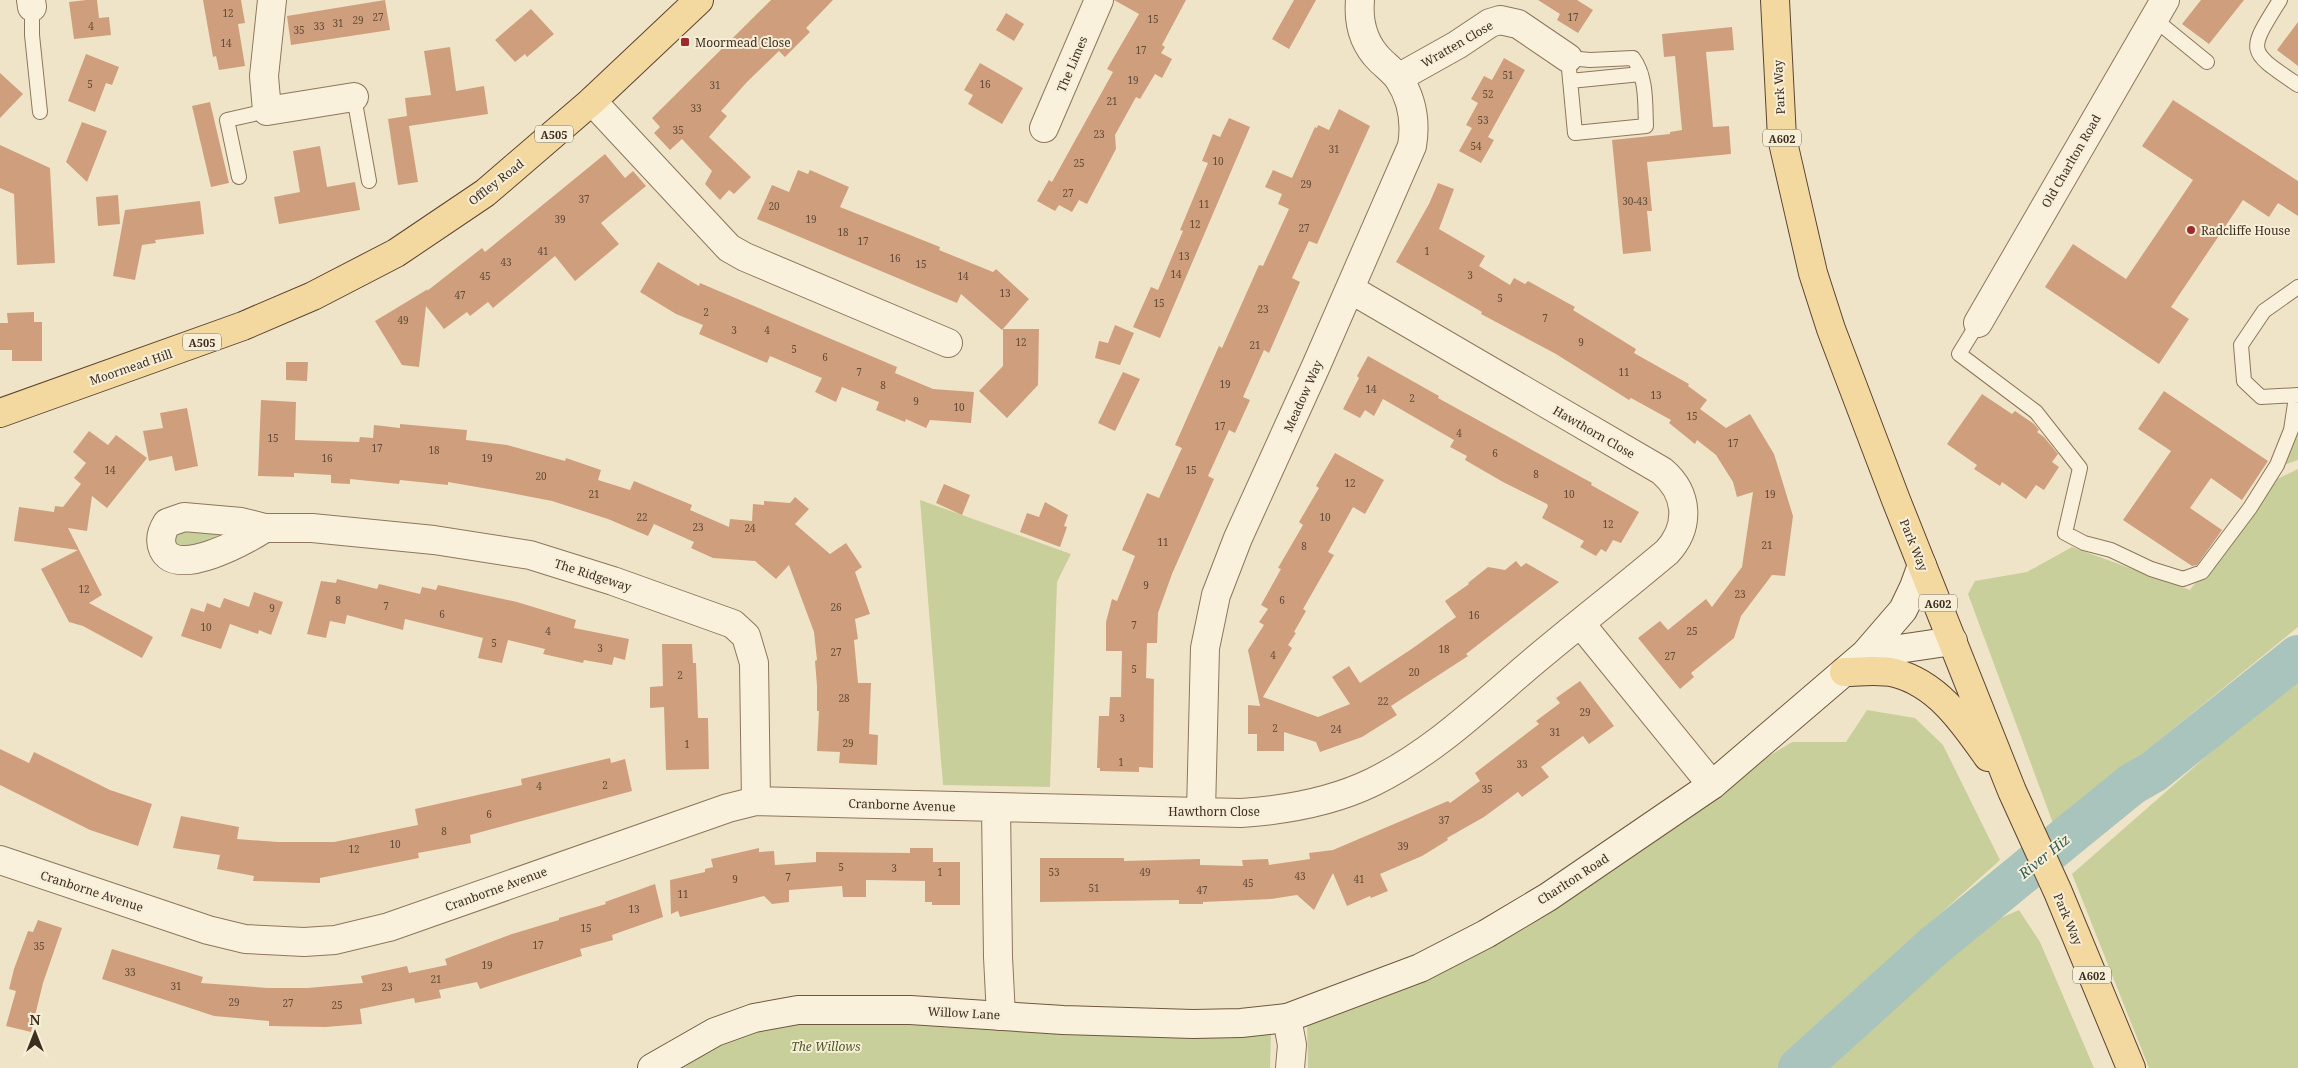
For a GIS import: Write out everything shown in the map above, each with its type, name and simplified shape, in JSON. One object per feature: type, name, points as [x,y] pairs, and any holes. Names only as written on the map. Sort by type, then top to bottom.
[{"type":"main road","name":"Park Way","points":[[1775,0],[1782,138],[1813,273],[1831,329],[2012,791],[2025,817],[2131,1068]]},
{"type":"main road","name":"Offley Road","points":[[396,253],[485,192],[592,101],[694,1]]},
{"type":"main road","name":"Moormead Hill","points":[[0,414],[243,326],[313,296],[396,253]]},
{"type":"main road","points":[[1844,672],[1894,673],[1918,682],[1942,699],[1959,716],[2012,791]]},
{"type":"street","points":[[272,0],[264,76],[267,110],[354,97]]},
{"type":"street","name":"The Limes","points":[[1044,128],[1099,0]]},
{"type":"street","name":"Meadow Way","points":[[1201,812],[1205,648],[1216,595],[1238,538],[1412,146],[1414,134],[1409,98],[1398,78],[1377,58],[1366,42],[1360,22],[1360,0]]},
{"type":"street","name":"Old Charlton Road","points":[[1978,323],[2159,9]]},
{"type":"street","name":"Wratten Close","points":[[1398,78],[1490,23],[1500,20],[1518,24],[1569,70]]},
{"type":"street","points":[[592,101],[729,248],[746,257],[948,342]]},
{"type":"street","name":"Hawthorn Close","points":[[996,808],[1241,814],[1272,811],[1337,796],[1372,782],[1402,766],[1453,730],[1580,623],[1631,583],[1675,543],[1682,525],[1683,514],[1679,490],[1662,471],[1350,288]]},
{"type":"street","name":"The Ridgeway","points":[[265,528],[312,528],[434,540],[530,555],[613,581],[734,624],[746,636],[750,644],[754,663],[756,801]]},
{"type":"street","name":"Charlton Road","points":[[1287,1018],[1420,968],[1486,934],[1548,897],[1712,786],[1865,654],[1903,610],[1922,565]]},
{"type":"street","points":[[1580,623],[1712,786]]},
{"type":"street","points":[[1865,654],[1953,640]]},
{"type":"street","name":"Cranborne Avenue","points":[[1,863],[208,930],[245,939],[304,942],[343,938],[389,927],[728,808],[756,801],[996,808]]},
{"type":"street","points":[[996,808],[998,957],[1001,1016]]},
{"type":"street","name":"Willow Lane","points":[[652,1068],[715,1032],[754,1018],[798,1010],[910,1010],[1193,1024],[1241,1023],[1287,1018]]},
{"type":"street","points":[[1287,1018],[1292,1045],[1290,1068]]},
{"type":"lane","points":[[2280,0],[2259,34],[2256,44],[2257,50],[2265,62],[2298,85]]},
{"type":"lane","points":[[32,3],[40,112]]},
{"type":"lane","points":[[2159,9],[2207,62]]},
{"type":"lane","name":"Wratten Close","points":[[1569,70],[1590,60],[1634,58],[1641,74]]},
{"type":"lane","points":[[1569,70],[1641,74],[1646,126],[1575,133],[1569,70]]},
{"type":"lane","points":[[354,97],[369,181]]},
{"type":"lane","points":[[239,177],[226,120],[267,110]]},
{"type":"lane","points":[[1978,323],[1959,354],[2036,412],[2080,468],[2066,532],[2084,543],[2111,550],[2151,569],[2183,579],[2202,572],[2250,508],[2277,464],[2291,430],[2297,396],[2261,397],[2244,381],[2241,345],[2264,311],[2298,287]]},
{"type":"green space","points":[[2298,422],[2298,460],[2284,465]]},
{"type":"green space","points":[[2298,469],[2298,627],[2054,826],[1968,594],[1975,581],[2027,572],[2072,547],[2190,590],[2269,483]]},
{"type":"green space","points":[[920,500],[1071,554],[1057,582],[1050,787],[943,785]]},
{"type":"green space","points":[[175,529],[238,531],[181,555],[170,539]]},
{"type":"green space","points":[[2298,680],[2298,1068],[2149,1068],[2072,874],[2225,740]]},
{"type":"green space","points":[[1867,710],[1915,718],[1943,745],[2000,860],[1874,973],[1784,1068],[1308,1068],[1307,1019],[1712,791],[1792,742],[1846,742]]},
{"type":"green space","points":[[2019,910],[2040,942],[2094,1068],[1815,1068],[1987,924]]},
{"type":"green space","name":"The Willows","points":[[811,1023],[1063,1026],[1271,1033],[1270,1068],[683,1068],[720,1044],[761,1030]]},
{"type":"building","points":[[97,0],[99,18],[109,17],[111,35],[74,39],[69,2]]},
{"type":"building","points":[[203,0],[241,0],[245,23],[238,24],[245,66],[219,70],[216,56],[213,57]]},
{"type":"building","points":[[385,0],[390,30],[291,45],[287,16]]},
{"type":"building","points":[[771,0],[833,0],[806,28],[810,32],[785,57],[779,51],[721,111],[727,116],[709,137],[751,177],[734,194],[729,190],[720,200],[705,184],[712,171],[682,139],[670,150],[654,133],[660,127],[652,118]]},
{"type":"building","points":[[1114,0],[1186,0],[1162,45],[1165,47],[1161,53],[1172,59],[1162,78],[1155,74],[1140,99],[1136,97],[1115,135],[1116,149],[1087,204],[1079,200],[1072,212],[1059,205],[1055,211],[1037,201],[1049,180],[1052,182],[1113,72],[1107,69],[1139,14]]},
{"type":"building","points":[[1294,0],[1316,0],[1289,49],[1272,39]]},
{"type":"building","points":[[1538,0],[1577,0],[1593,10],[1578,33],[1557,20],[1560,14]]},
{"type":"building","points":[[2201,0],[2244,0],[2209,44],[2182,24]]},
{"type":"building","points":[[531,9],[554,34],[527,57],[525,54],[515,62],[495,40]]},
{"type":"building","points":[[1006,13],[1024,24],[1014,41],[996,30]]},
{"type":"building","points":[[2298,22],[2298,66],[2277,50]]},
{"type":"building","points":[[1732,27],[1734,50],[1706,52],[1713,127],[1729,126],[1731,154],[1647,162],[1652,211],[1647,211],[1651,251],[1623,254],[1612,140],[1670,134],[1670,132],[1682,130],[1675,56],[1664,57],[1662,34]]},
{"type":"building","points":[[450,47],[456,91],[484,86],[488,114],[409,126],[418,182],[398,185],[388,119],[407,116],[405,98],[431,95],[424,51]]},
{"type":"building","points":[[86,54],[119,67],[112,85],[106,83],[95,112],[68,101]]},
{"type":"building","points":[[1504,58],[1525,70],[1488,137],[1494,140],[1481,163],[1459,151],[1472,128],[1466,125],[1478,103],[1471,99],[1484,76],[1492,80]]},
{"type":"building","points":[[980,63],[1023,88],[1002,124],[968,104],[973,95],[964,90]]},
{"type":"building","points":[[0,73],[23,94],[0,118]]},
{"type":"building","name":"Radcliffe House","points":[[2173,100],[2298,181],[2298,216],[2278,203],[2269,217],[2243,200],[2171,307],[2189,319],[2159,364],[2045,287],[2073,244],[2126,279],[2193,180],[2142,146]]},
{"type":"building","points":[[210,102],[229,183],[211,187],[192,106]]},
{"type":"building","points":[[1339,109],[1370,126],[1317,244],[1309,241],[1292,278],[1300,282],[1269,353],[1264,350],[1243,397],[1250,400],[1235,433],[1229,430],[1208,476],[1214,479],[1172,574],[1158,613],[1157,643],[1147,643],[1146,678],[1154,679],[1153,768],[1139,767],[1139,772],[1100,771],[1100,768],[1097,768],[1099,716],[1109,716],[1110,697],[1121,697],[1122,651],[1106,651],[1106,622],[1112,599],[1117,601],[1135,556],[1122,550],[1147,493],[1159,498],[1182,448],[1175,445],[1219,346],[1222,348],[1259,265],[1263,266],[1289,209],[1278,204],[1282,194],[1265,187],[1273,170],[1292,178],[1315,127],[1317,128],[1318,125],[1329,130]]},
{"type":"building","points":[[1229,118],[1250,127],[1160,338],[1133,327],[1151,287],[1158,290],[1183,231],[1180,230],[1208,163],[1202,161],[1213,134],[1220,137]]},
{"type":"building","points":[[82,122],[107,131],[87,182],[66,162]]},
{"type":"building","points":[[0,145],[50,168],[55,263],[17,265],[14,194],[0,188]]},
{"type":"building","points":[[320,146],[327,187],[355,182],[360,210],[279,224],[274,197],[300,192],[293,151]]},
{"type":"building","points":[[605,154],[625,178],[633,171],[646,186],[601,223],[619,244],[575,281],[555,256],[493,308],[488,302],[470,316],[467,312],[444,329],[426,306],[419,367],[402,365],[375,321],[428,289],[427,291],[482,248],[485,252]]},
{"type":"building","points":[[798,170],[808,174],[810,170],[849,187],[840,207],[940,247],[939,250],[993,272],[996,269],[1029,299],[1002,330],[961,294],[957,303],[757,219],[772,185],[789,192]]},
{"type":"building","points":[[1438,183],[1454,189],[1439,229],[1485,256],[1479,266],[1510,285],[1514,278],[1525,284],[1528,281],[1575,307],[1573,310],[1636,349],[1634,353],[1689,384],[1688,386],[1707,400],[1700,409],[1726,428],[1750,414],[1774,454],[1793,516],[1785,576],[1772,575],[1741,616],[1734,638],[1691,673],[1694,677],[1680,689],[1638,638],[1660,621],[1668,630],[1706,599],[1712,607],[1742,567],[1753,492],[1737,497],[1733,482],[1716,455],[1697,440],[1695,444],[1669,423],[1671,420],[1631,398],[1629,400],[1556,354],[1481,314],[1482,312],[1396,262],[1429,204]]},
{"type":"building","points":[[118,195],[120,224],[98,226],[96,197]]},
{"type":"building","points":[[200,201],[204,234],[155,240],[156,243],[142,245],[135,280],[113,276],[125,210]]},
{"type":"building","points":[[658,262],[699,286],[700,283],[897,367],[895,373],[933,389],[974,392],[971,423],[930,420],[926,428],[906,419],[905,422],[876,410],[879,402],[842,387],[836,402],[815,392],[822,378],[770,356],[767,363],[699,334],[703,325],[676,314],[640,292]]},
{"type":"building","points":[[34,312],[34,322],[42,322],[42,361],[12,361],[12,350],[0,350],[0,323],[8,323],[7,313]]},
{"type":"building","points":[[1115,325],[1134,333],[1120,365],[1095,358],[1099,341],[1108,343]]},
{"type":"building","points":[[1003,329],[1039,329],[1038,385],[1007,418],[979,391],[1003,366]]},
{"type":"building","points":[[1368,356],[1439,396],[1438,398],[1592,483],[1591,485],[1639,512],[1621,543],[1613,540],[1606,552],[1601,549],[1596,556],[1580,547],[1584,541],[1542,518],[1548,506],[1547,504],[1465,460],[1467,456],[1450,447],[1454,440],[1383,399],[1374,416],[1365,410],[1360,418],[1343,409]]},
{"type":"building","points":[[286,362],[308,362],[307,381],[286,380]]},
{"type":"building","points":[[1123,372],[1140,379],[1115,431],[1098,423]]},
{"type":"building","points":[[2164,391],[2268,461],[2242,500],[2211,478],[2190,508],[2222,530],[2197,565],[2192,566],[2123,520],[2171,451],[2138,429]]},
{"type":"building","points":[[1982,394],[2012,414],[2015,411],[2034,424],[2039,430],[2037,432],[2044,437],[2058,454],[2052,462],[2059,467],[2044,490],[2036,485],[2026,499],[2002,482],[2000,486],[1974,469],[1977,465],[1947,444]]},
{"type":"building","points":[[261,400],[296,402],[295,440],[359,442],[360,437],[373,438],[374,425],[400,428],[400,424],[467,430],[466,440],[507,445],[565,461],[566,458],[601,470],[598,480],[630,490],[634,481],[692,505],[690,510],[729,527],[730,519],[752,521],[753,504],[764,505],[764,501],[790,503],[795,497],[809,509],[795,524],[830,554],[846,543],[862,567],[855,572],[870,614],[855,619],[858,639],[854,640],[858,683],[871,683],[869,734],[878,735],[877,765],[839,763],[840,752],[817,751],[819,711],[817,711],[815,661],[817,660],[814,632],[789,565],[776,579],[755,561],[713,558],[691,548],[694,542],[654,524],[648,536],[608,519],[552,501],[448,482],[448,485],[400,480],[399,484],[350,479],[350,484],[331,483],[331,475],[294,473],[294,477],[258,476]]},
{"type":"building","points":[[187,408],[198,466],[175,471],[172,456],[149,461],[143,431],[163,428],[160,413]]},
{"type":"building","points":[[89,431],[108,445],[116,435],[147,458],[107,508],[92,496],[87,531],[68,528],[102,595],[89,603],[153,637],[142,658],[83,626],[69,622],[41,569],[78,550],[14,541],[19,507],[54,512],[55,506],[63,507],[81,484],[74,478],[86,463],[73,452]]},
{"type":"building","points":[[1335,453],[1384,480],[1365,514],[1353,507],[1328,552],[1334,555],[1303,609],[1306,611],[1288,645],[1292,648],[1263,697],[1318,717],[1350,704],[1332,677],[1349,666],[1360,683],[1413,648],[1456,617],[1445,601],[1469,584],[1488,567],[1505,570],[1516,561],[1521,567],[1526,563],[1559,582],[1466,654],[1468,656],[1391,706],[1397,715],[1362,737],[1320,752],[1316,742],[1284,732],[1284,751],[1257,751],[1257,734],[1248,734],[1248,705],[1260,706],[1248,650],[1264,625],[1259,622],[1268,609],[1261,605],[1281,569],[1278,568],[1303,525],[1299,522],[1319,488],[1316,486]]},
{"type":"building","points":[[944,484],[970,495],[962,515],[936,503]]},
{"type":"building","points":[[1045,502],[1068,515],[1064,526],[1067,527],[1060,547],[1020,532],[1027,513],[1039,517]]},
{"type":"building","points":[[337,579],[377,589],[379,584],[420,594],[422,587],[436,590],[438,585],[517,602],[576,620],[574,628],[629,639],[625,660],[614,657],[612,665],[584,660],[583,663],[543,654],[545,649],[508,640],[502,663],[478,658],[483,638],[405,619],[403,630],[347,615],[345,624],[330,621],[326,638],[307,634],[321,581],[336,583]]},
{"type":"building","points":[[254,592],[283,602],[271,635],[259,630],[258,634],[230,624],[221,649],[181,636],[191,608],[204,612],[207,603],[220,608],[224,598],[249,607]]},
{"type":"building","points":[[662,644],[692,644],[693,663],[696,663],[698,718],[708,718],[709,769],[666,770],[664,707],[650,708],[650,687],[663,686]]},
{"type":"building","points":[[1580,681],[1614,726],[1589,744],[1583,736],[1541,767],[1549,777],[1522,797],[1518,792],[1484,817],[1447,838],[1448,840],[1422,856],[1380,874],[1388,891],[1371,898],[1370,896],[1347,906],[1333,873],[1314,910],[1297,895],[1271,899],[1203,902],[1203,904],[1179,904],[1179,900],[1040,902],[1040,858],[1124,858],[1124,861],[1200,859],[1200,865],[1243,866],[1242,860],[1268,859],[1269,865],[1310,859],[1309,853],[1333,850],[1448,801],[1450,803],[1480,781],[1475,773],[1539,724],[1536,721],[1560,703],[1556,698]]},
{"type":"building","points":[[0,749],[29,763],[34,752],[110,790],[152,804],[138,846],[90,830],[0,785]]},
{"type":"building","points":[[610,758],[611,763],[625,759],[632,791],[470,835],[471,843],[418,853],[419,858],[320,878],[320,883],[253,881],[254,876],[217,869],[220,855],[173,848],[181,816],[239,827],[237,839],[278,842],[334,842],[418,825],[415,809],[522,785],[521,779]]},
{"type":"building","points":[[759,848],[759,852],[774,851],[775,865],[816,862],[816,852],[910,853],[910,848],[933,848],[933,862],[960,862],[960,905],[932,905],[932,902],[925,902],[925,881],[866,880],[866,897],[843,897],[842,886],[789,890],[789,902],[772,904],[764,896],[680,917],[678,911],[671,914],[670,880],[705,872],[705,869],[713,867],[711,859]]},
{"type":"building","points":[[655,884],[663,917],[612,935],[613,940],[580,949],[582,956],[480,989],[477,982],[439,990],[441,998],[415,1003],[414,998],[360,1009],[362,1024],[326,1027],[269,1026],[269,1021],[214,1016],[102,979],[112,949],[203,977],[201,983],[268,988],[308,988],[363,983],[361,976],[407,966],[409,973],[447,965],[445,959],[512,934],[606,904],[605,902]]},
{"type":"building","points":[[38,920],[62,928],[43,983],[31,1032],[6,1026],[16,991],[9,989],[14,969],[28,931],[33,932]]},
{"type":"waterway","name":"River Hiz","points":[[1799,1068],[1934,946],[2132,784],[2153,772],[2298,656]]},
{"type":"place","name":"Moormead Close","points":[[685,42]]},
{"type":"place","name":"Radcliffe House","points":[[2191,230]]}]
